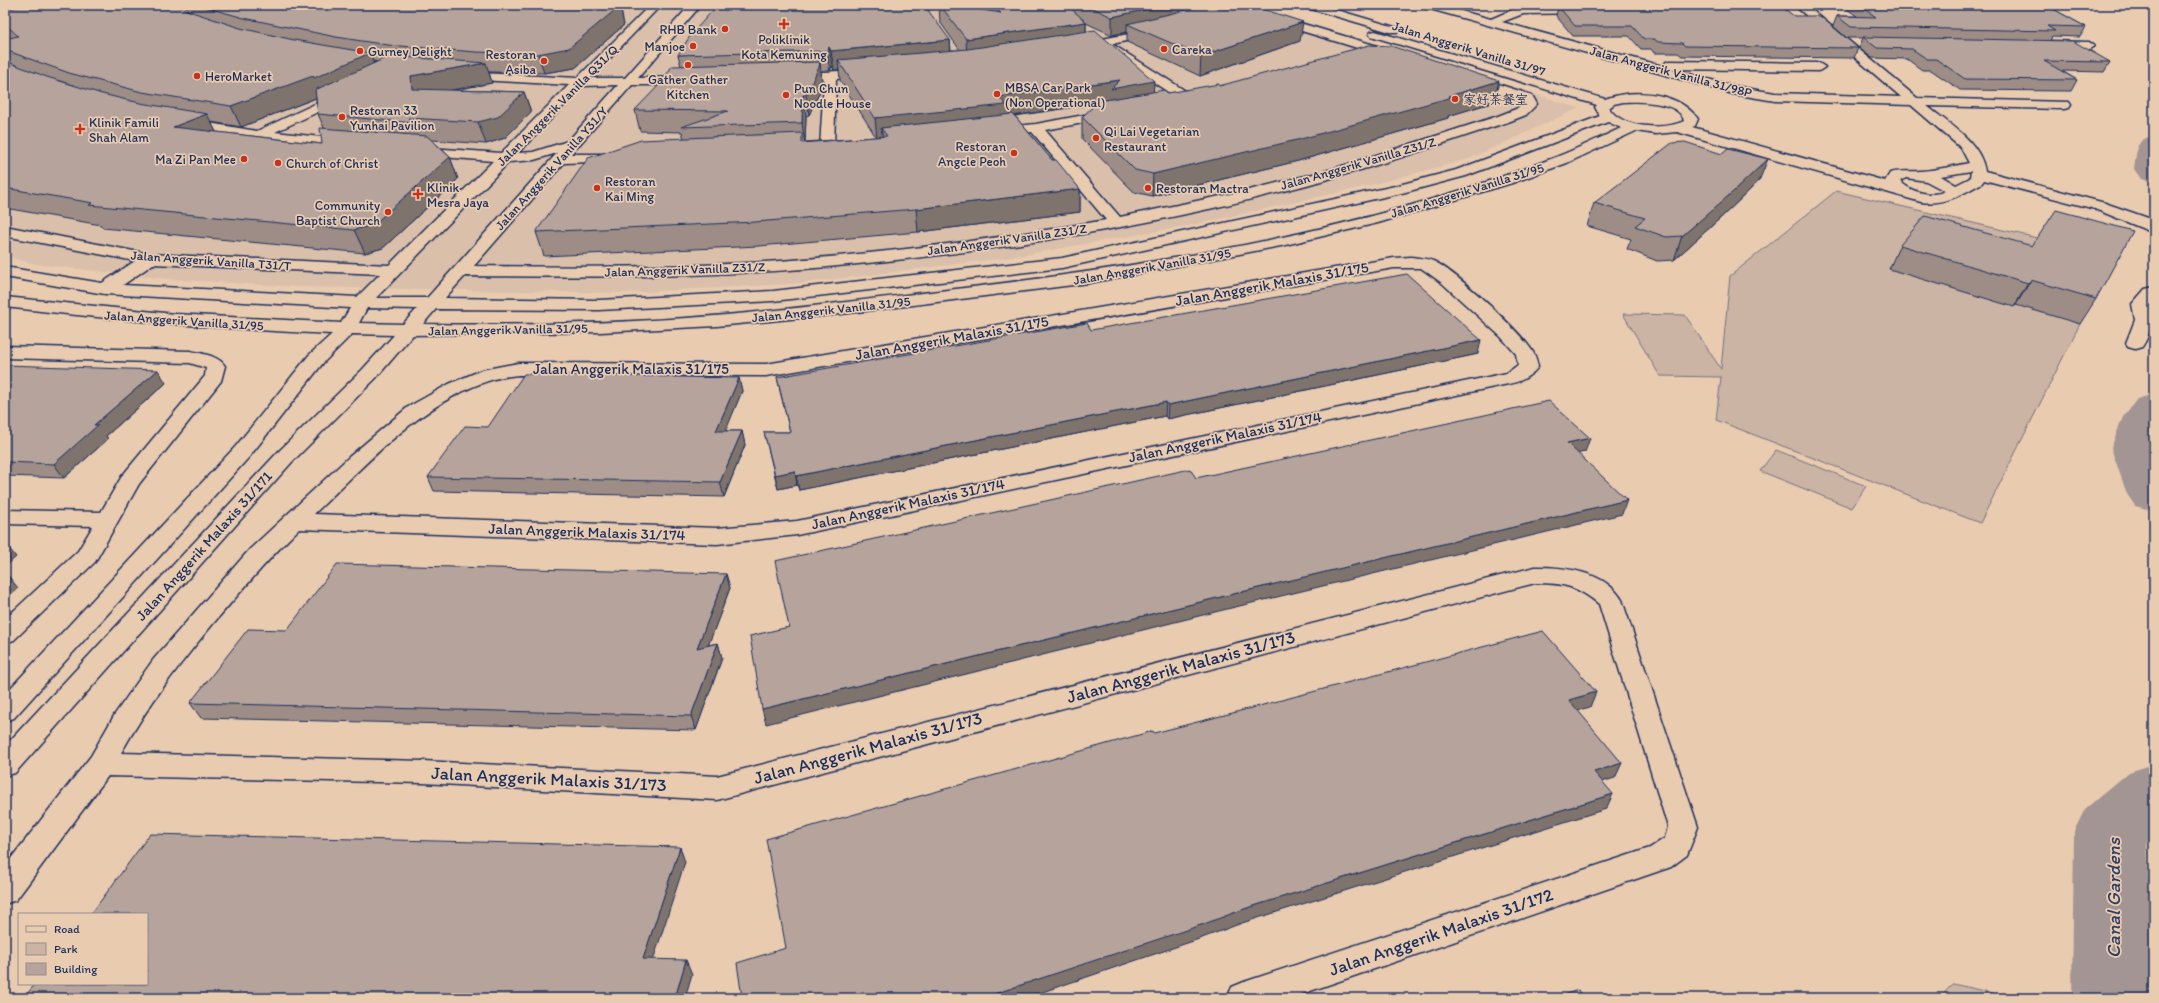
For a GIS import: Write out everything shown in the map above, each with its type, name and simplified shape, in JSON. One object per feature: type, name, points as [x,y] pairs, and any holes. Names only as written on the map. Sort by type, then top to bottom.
[{"type":"street","name":"Jalan Anggerik Vanilla Q31/Q","points":[[346,330],[361,303],[656,5]]},
{"type":"street","points":[[884,10],[933,5]]},
{"type":"street","points":[[1227,5],[1404,58]]},
{"type":"street","name":"Jalan Anggerik Vanilla 31/97","points":[[1308,5],[1623,98]]},
{"type":"street","name":"Jalan Anggerik Vanilla 31/98P","points":[[1427,5],[1733,90],[1775,97],[1830,100],[2064,105]]},
{"type":"street","points":[[1679,128],[1906,192],[1935,198],[1943,198],[1977,180],[1978,170],[1974,157],[1967,146],[1799,5]]},
{"type":"street","points":[[921,6],[929,19]]},
{"type":"street","points":[[1220,15],[1240,9]]},
{"type":"street","name":"Jalan Anggerik Vanilla 31/97","points":[[1295,10],[1391,39],[1607,110],[1635,127],[1659,130],[1679,128]]},
{"type":"street","name":"Jalan Anggerik Vanilla Y31/Y","points":[[406,331],[686,17],[699,11]]},
{"type":"street","points":[[1492,23],[1516,12],[1524,11],[1601,11]]},
{"type":"street","points":[[630,16],[644,16]]},
{"type":"street","points":[[1066,50],[1171,29]]},
{"type":"street","points":[[1347,55],[1391,39]]},
{"type":"street","points":[[1843,42],[1859,42]]},
{"type":"street","points":[[1103,43],[1190,100]]},
{"type":"street","points":[[2041,45],[2088,46]]},
{"type":"street","points":[[1653,67],[1683,64],[1819,67]]},
{"type":"street","points":[[783,78],[884,72]]},
{"type":"street","points":[[450,74],[580,82],[705,81]]},
{"type":"street","points":[[827,148],[830,76]]},
{"type":"street","name":"Jalan Anggerik Vanilla Z31/Z","points":[[459,271],[608,272],[781,266],[998,242],[1116,222],[1316,178],[1503,119],[1528,108],[1530,104],[1527,98],[1460,76]]},
{"type":"street","points":[[259,135],[359,87]]},
{"type":"street","points":[[1167,104],[1205,96]]},
{"type":"street","points":[[1623,98],[1648,99],[1673,105],[1688,114],[1691,119],[1821,156],[1900,175],[1921,176],[1978,170],[2100,206],[2142,221],[2154,228]]},
{"type":"street","name":"Jalan Anggerik Vanilla 31/95","points":[[5,272],[105,289],[361,303],[429,305],[599,305],[773,296],[1062,263],[1397,190],[1454,175],[1607,110],[1623,98]]},
{"type":"street","points":[[981,134],[1036,128],[1120,113]]},
{"type":"street","points":[[1679,128],[1690,123],[1691,119]]},
{"type":"street","points":[[167,120],[259,135],[362,145]]},
{"type":"street","name":"Jalan Anggerik Vanilla 31/95","points":[[5,302],[88,313],[264,327],[406,331],[561,328],[690,323],[834,310],[1077,280],[1276,243],[1429,204],[1553,163],[1635,127]]},
{"type":"street","points":[[1036,128],[1116,222]]},
{"type":"street","points":[[400,149],[505,158],[534,156],[573,144]]},
{"type":"street","points":[[812,149],[841,147]]},
{"type":"street","points":[[560,159],[629,158]]},
{"type":"street","points":[[1900,175],[1892,179],[1892,182],[1906,192]]},
{"type":"street","points":[[1921,176],[1942,182],[1953,190],[1952,194]]},
{"type":"street","name":"Jalan Anggerik Vanilla T31/T","points":[[5,231],[44,240],[149,259],[394,270]]},
{"type":"street","points":[[105,289],[149,259]]},
{"type":"street","name":"Jalan Anggerik Malaxis 31/175","points":[[5,890],[101,764],[125,721],[162,667],[258,555],[356,462],[415,411],[456,388],[489,374],[518,369],[766,370],[1379,266],[1413,263],[1428,265],[1442,274],[1512,337],[1525,353],[1528,367],[1512,377]]},
{"type":"street","points":[[2135,343],[2144,320],[2141,304],[2151,293],[2154,292]]},
{"type":"street","points":[[264,327],[315,344],[317,350],[316,359]]},
{"type":"street","points":[[5,710],[243,451],[316,359],[346,330]]},
{"type":"street","points":[[369,374],[392,355],[450,330]]},
{"type":"street","name":"Jalan Anggerik Malaxis 31/171","points":[[5,765],[284,457],[369,374],[406,331]]},
{"type":"street","points":[[5,352],[190,357],[205,360],[216,366],[214,377],[130,481],[87,556],[5,634]]},
{"type":"street","name":"Jalan Anggerik Malaxis 31/174","points":[[293,521],[717,536],[796,528],[1512,377]]},
{"type":"street","points":[[5,517],[108,519]]},
{"type":"street","name":"Jalan Anggerik Malaxis 31/173","points":[[101,764],[423,772],[717,788],[1535,575],[1567,575],[1593,586],[1610,600]]},
{"type":"street","name":"Jalan Anggerik Malaxis 31/172","points":[[1244,998],[1660,858],[1677,846],[1683,827],[1610,600]]},
{"type":"shaded area","points":[[5,5],[583,5],[628,8],[710,9],[844,5],[1252,5],[1579,108],[1469,159],[1359,188],[1192,225],[1005,258],[804,283],[625,293],[298,287],[167,279],[35,264],[5,256]]},
{"type":"green space","points":[[1836,191],[2114,256],[1980,523],[1716,420],[1721,377],[1660,376],[1623,314],[1685,315],[1721,369],[1730,276]]},
{"type":"green space","points":[[1776,450],[1866,486],[1852,508],[1760,471]]},
{"type":"green space","points":[[1953,984],[2015,998],[1939,998]]},
{"type":"building","points":[[27,5],[176,5],[189,11],[240,28],[294,40],[370,53],[314,78],[313,76],[231,106],[142,92],[69,73],[5,50],[5,39],[18,36],[5,24],[5,11]]},
{"type":"building","points":[[199,5],[620,6],[569,48],[538,54],[476,52],[388,45],[336,37],[244,18]]},
{"type":"building","points":[[767,5],[924,5],[950,40],[831,51],[829,47],[827,51],[678,55],[690,36],[712,11],[727,7]]},
{"type":"building","points":[[940,5],[950,5],[1001,13],[990,5],[1067,5],[1086,22],[966,39]]},
{"type":"building","points":[[1086,5],[1166,5],[1112,17]]},
{"type":"building","points":[[1207,5],[1218,8],[1231,5],[1253,6],[1303,22],[1201,56],[1127,24]]},
{"type":"building","points":[[1779,5],[1794,16],[1820,16],[1858,48],[1685,46],[1682,43],[1658,42],[1654,39],[1644,39],[1632,26],[1575,26],[1558,6],[1773,6]]},
{"type":"building","points":[[1859,5],[2046,5],[2086,27],[2047,26],[2055,31],[1851,27],[1837,16],[1876,17]]},
{"type":"building","points":[[1095,30],[1154,81],[1111,89],[1120,80],[999,97],[1006,105],[875,118],[838,60],[968,49]]},
{"type":"building","points":[[1863,37],[2073,41],[2110,62],[2044,61],[2077,80],[1965,79],[1936,59],[1927,59],[1912,49],[1877,48]]},
{"type":"building","points":[[1369,45],[1391,46],[1499,81],[1449,96],[1452,97],[1301,139],[1153,174],[1135,170],[1082,117],[1099,101],[1164,90],[1168,93],[1219,84],[1219,86]]},
{"type":"building","points":[[390,56],[486,63],[411,76],[412,89],[524,92],[498,117],[478,122],[408,118],[413,123],[318,114],[315,90]]},
{"type":"building","points":[[5,61],[47,77],[102,94],[140,103],[207,114],[173,127],[322,144],[320,128],[427,136],[450,157],[373,225],[354,230],[89,205],[93,203],[5,188]]},
{"type":"building","points":[[820,62],[806,95],[803,95],[802,123],[681,127],[728,111],[635,110],[661,83],[672,66]]},
{"type":"building","points":[[1013,114],[1052,160],[1056,160],[1080,189],[916,209],[755,222],[536,232],[588,158],[641,140],[802,133],[802,143],[887,136],[881,128]]},
{"type":"building","points":[[1685,142],[1722,154],[1728,149],[1768,159],[1682,236],[1666,237],[1635,226],[1645,218],[1594,203],[1672,143]]},
{"type":"building","points":[[2056,210],[2133,231],[2096,299],[2031,280],[2028,283],[1900,245],[1925,216],[2032,246]]},
{"type":"building","points":[[1407,274],[1481,340],[1168,405],[1166,402],[796,476],[795,471],[775,475],[764,432],[790,432],[777,377],[1087,323],[1091,330]]},
{"type":"building","points":[[5,365],[158,370],[94,425],[98,425],[54,464],[5,462]]},
{"type":"building","points":[[524,374],[739,378],[716,431],[742,431],[720,482],[428,477],[465,426],[488,427]]},
{"type":"building","points":[[1549,401],[1590,438],[1567,443],[1627,500],[762,709],[750,636],[789,627],[775,561],[1190,469],[1196,478]]},
{"type":"building","points":[[337,564],[726,574],[697,648],[718,643],[691,716],[190,703],[248,629],[287,630]]},
{"type":"building","points":[[1543,631],[1596,692],[1569,700],[1622,763],[1594,772],[1613,794],[1244,909],[1204,924],[982,998],[742,998],[737,963],[786,948],[766,839],[1153,731],[1154,733],[1225,715]]},
{"type":"building","points":[[150,834],[680,847],[643,959],[686,960],[675,998],[24,998],[34,985],[148,985],[148,913],[92,913]]},
{"type":"building","points":[[1578,990],[1583,998],[1554,998]]},
{"type":"waterway","name":"Canal Gardens","points":[[2154,147],[2152,169],[2154,171]]},
{"type":"waterway","name":"Canal Gardens","points":[[2154,409],[2148,417],[2137,448],[2154,494]]},
{"type":"waterway","name":"Canal Gardens","points":[[2113,998],[2110,831],[2154,793]]},
{"type":"place","name":"Poliklinik Kota Kemuning","points":[[784,24]]},
{"type":"place","name":"RHB Bank","points":[[725,29]]},
{"type":"place","name":"Manjoe","points":[[693,46]]},
{"type":"place","name":"Careka","points":[[1164,49]]},
{"type":"place","name":"Gurney Delight","points":[[360,51]]},
{"type":"place","name":"Restoran Asiba","points":[[544,61]]},
{"type":"place","name":"Gather Gather Kitchen","points":[[688,65]]},
{"type":"place","name":"HeroMarket","points":[[197,76]]},
{"type":"place","name":"MBSA Car Park (Non Operational)","points":[[997,94]]},
{"type":"place","name":"Pun Chun Noodle House","points":[[786,95]]},
{"type":"place","name":"家好茶餐室","points":[[1455,99]]},
{"type":"place","name":"Restoran 33 Yunhai Pavilion","points":[[342,117]]},
{"type":"place","name":"Klinik Famili Shah Alam","points":[[80,129]]},
{"type":"place","name":"Qi Lai Vegetarian Restaurant","points":[[1096,138]]},
{"type":"place","name":"Restoran Angcle Peoh","points":[[1014,153]]},
{"type":"place","name":"Ma Zi Pan Mee","points":[[244,159]]},
{"type":"place","name":"Church of Christ","points":[[278,163]]},
{"type":"place","name":"Restoran Kai Ming","points":[[597,188]]},
{"type":"place","name":"Restoran Mactra","points":[[1148,188]]},
{"type":"place","name":"Klinik Mesra Jaya","points":[[418,194]]},
{"type":"place","name":"Community Baptist Church","points":[[388,212]]}]
